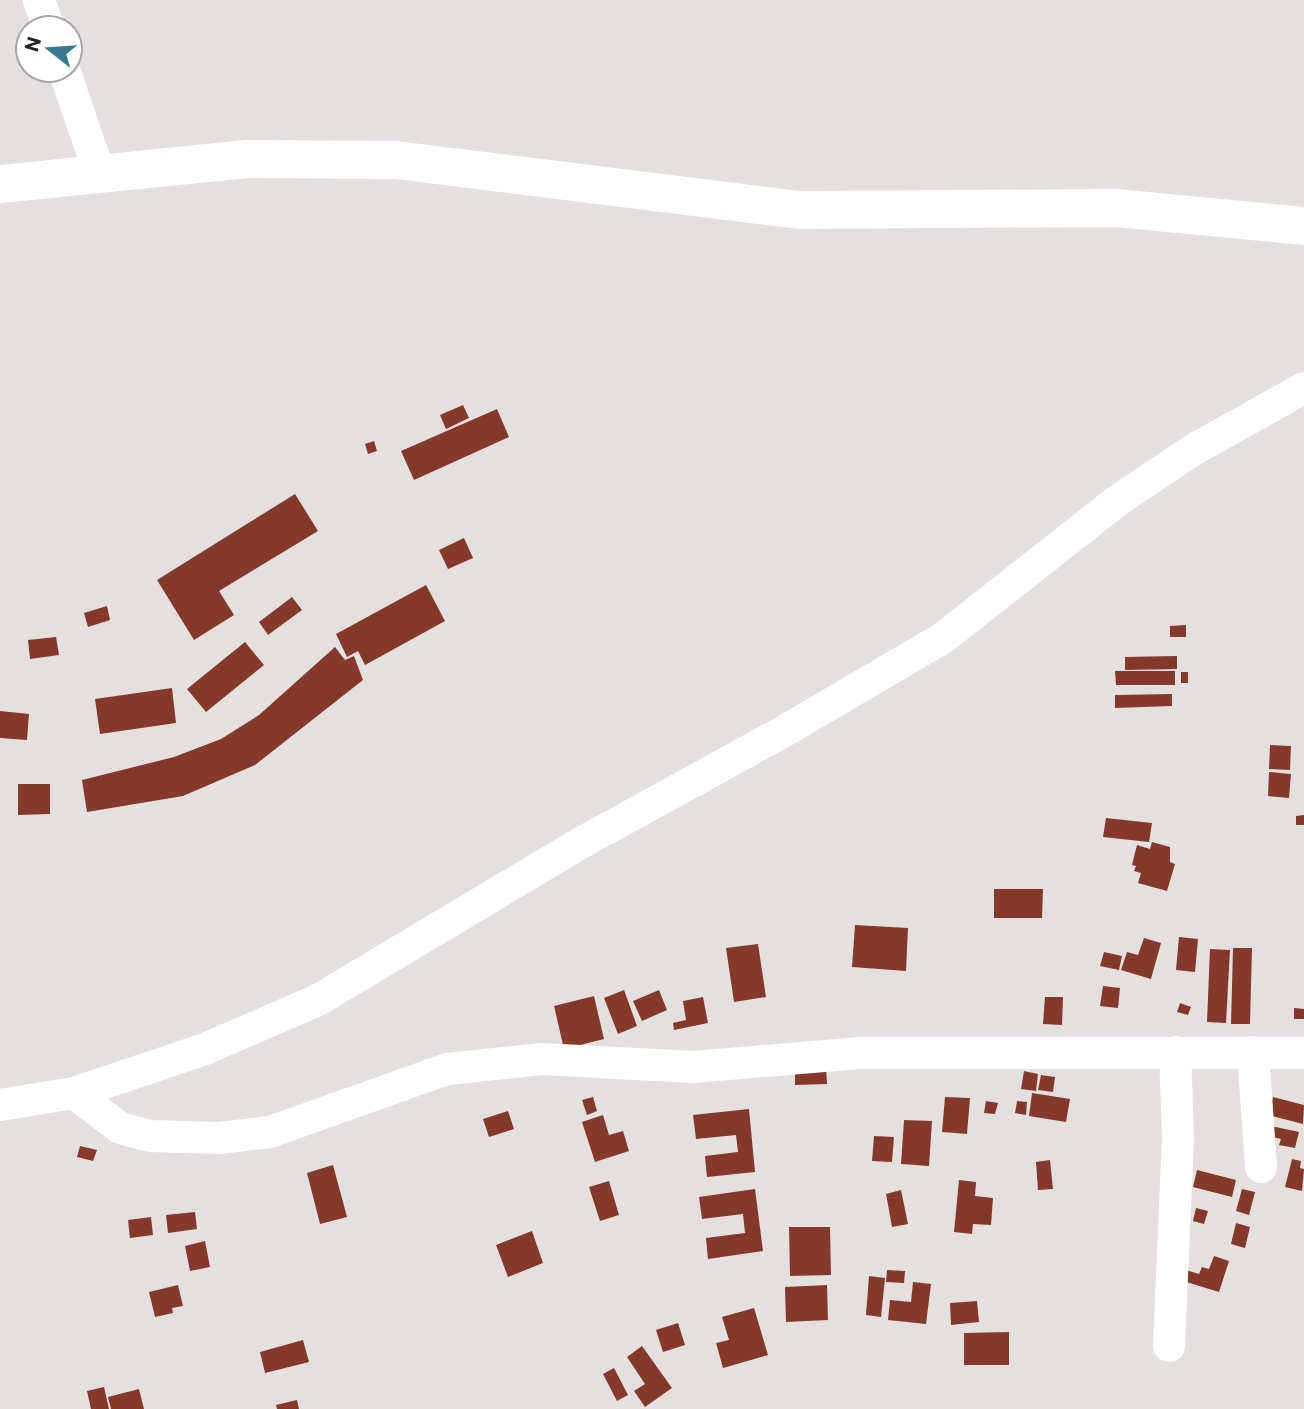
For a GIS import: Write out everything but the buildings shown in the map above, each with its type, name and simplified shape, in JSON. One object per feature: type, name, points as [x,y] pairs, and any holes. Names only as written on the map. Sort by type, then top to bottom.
[{"type":"main road","points":[[0,184],[247,159],[396,160],[545,176],[799,210],[1116,208],[1304,226]]},
{"type":"street","points":[[69,84],[99,172]]},
{"type":"street","points":[[0,1105],[74,1093],[205,1049],[318,1000],[579,844],[781,733],[943,638],[1117,501],[1192,450],[1304,388]]},
{"type":"street","points":[[1169,1346],[1178,1137],[1175,1052]]},
{"type":"street","points":[[1253,1052],[1261,1167]]},
{"type":"street","points":[[74,1093],[120,1128],[150,1136],[220,1138],[270,1132],[447,1069],[542,1059],[693,1067],[860,1053],[1304,1053]]}]
